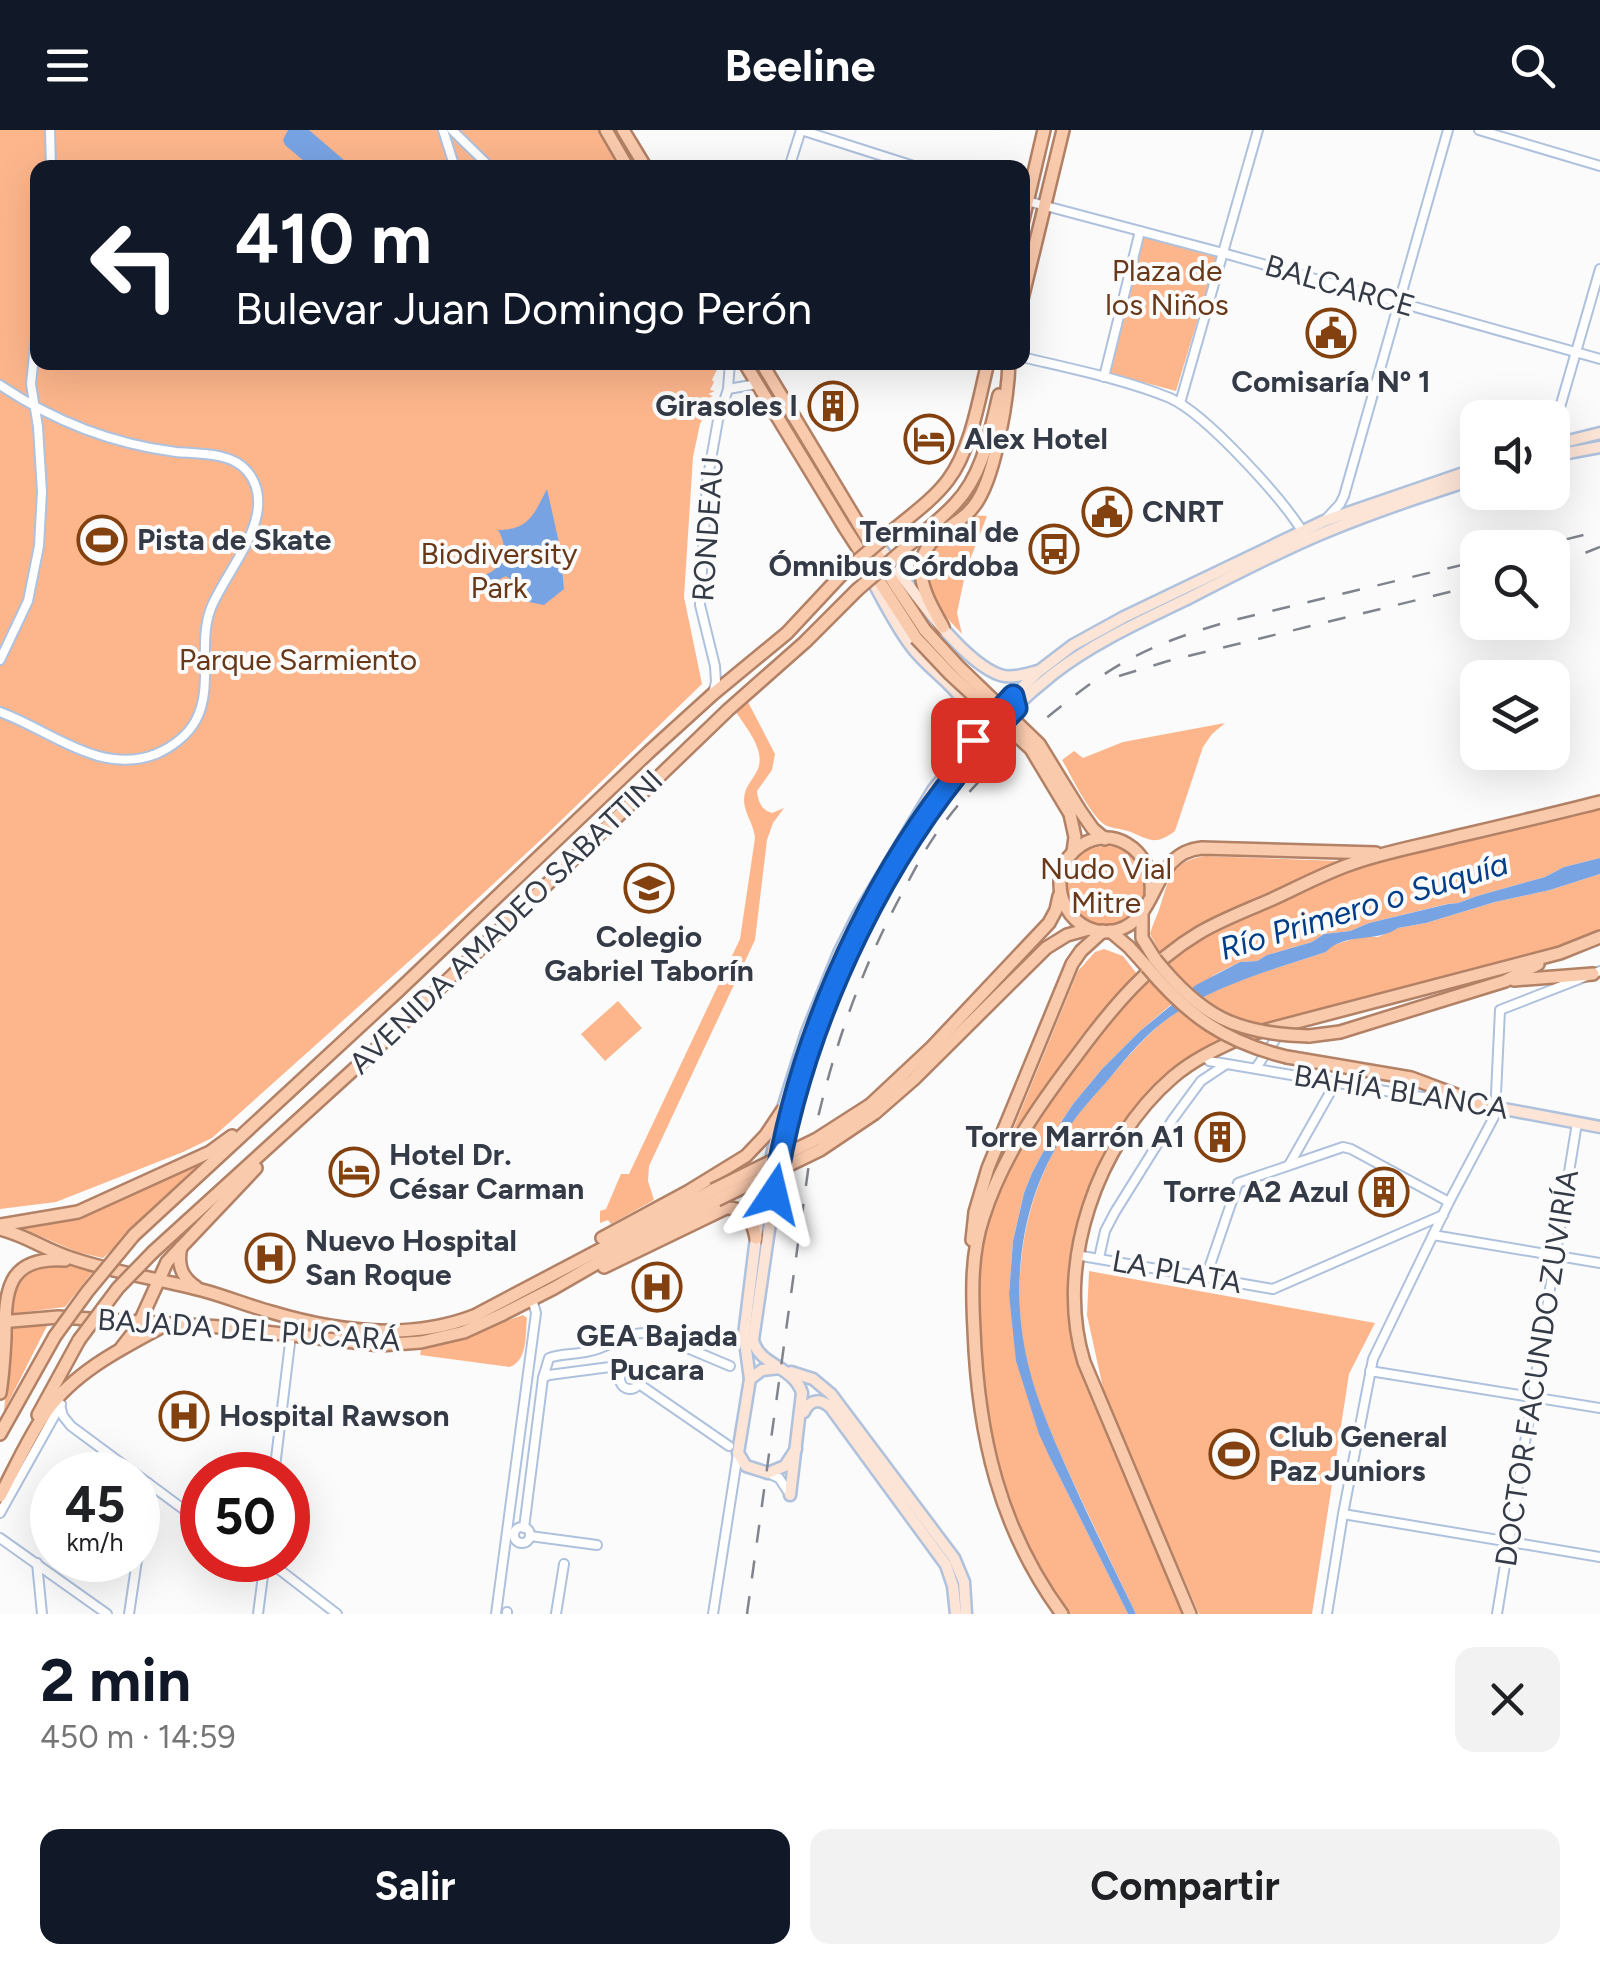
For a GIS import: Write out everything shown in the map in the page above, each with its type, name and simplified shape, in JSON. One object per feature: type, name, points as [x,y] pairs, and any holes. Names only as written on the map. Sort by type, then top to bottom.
[{"type":"main road","points":[[606,130],[623,160]]},
{"type":"main road","points":[[623,130],[641,160]]},
{"type":"main road","points":[[1030,182],[1044,130]]},
{"type":"main road","points":[[1030,266],[1063,130]]},
{"type":"main road","points":[[749,370],[845,528],[908,644],[968,708],[973,719],[973,740]]},
{"type":"main road","points":[[766,370],[858,520],[920,634]]},
{"type":"main road","name":"AVENIDA AMADEO SABATTINI","points":[[0,1434],[55,1336],[134,1234],[280,1102],[713,694],[787,633],[844,572],[940,490],[957,467],[986,370]]},
{"type":"main road","name":"AVENIDA AMADEO SABATTINI","points":[[0,1492],[65,1361],[118,1288],[728,710],[955,505],[984,452],[1006,370]]},
{"type":"main road","points":[[944,626],[923,586],[923,553],[932,540],[968,515],[981,495],[1003,414],[1007,370]]},
{"type":"main road","points":[[1570,440],[1600,433]]},
{"type":"main road","points":[[1570,452],[1600,446]]},
{"type":"main road","points":[[790,1495],[801,1388],[796,1379],[759,1355],[754,1340],[782,1111],[825,984],[858,915],[934,790],[973,740],[1014,702],[1100,643],[1305,535],[1324,521],[1460,474]]},
{"type":"main road","points":[[796,1449],[785,1466],[768,1473],[746,1466],[733,1449],[750,1379],[744,1335],[764,1184],[834,983],[925,816],[1039,671],[1073,645],[1305,535],[1460,484]]},
{"type":"main road","points":[[858,520],[961,647],[1000,674],[1014,702]]},
{"type":"main road","points":[[845,528],[950,674],[1031,750],[1075,812],[1105,839]]},
{"type":"main road","points":[[1000,674],[1020,676],[1039,671]]},
{"type":"main road","points":[[972,1284],[984,1216],[1022,1134],[1086,1043],[1138,984],[1182,944],[1217,923],[1350,864],[1600,802]]},
{"type":"main road","points":[[1075,812],[1073,852],[1062,870],[1060,892],[1077,922],[1121,939],[1188,996],[1227,1022],[1269,1034],[1309,1036],[1340,1032],[1505,981],[1600,937]]},
{"type":"main road","points":[[1073,852],[1091,841],[1119,841],[1138,852],[1150,874],[1151,893]]},
{"type":"main road","points":[[1062,1614],[1024,1554],[993,1470],[978,1390],[972,1284],[973,1223],[988,1168],[1072,964],[1088,944],[1107,931],[1128,926],[1142,913],[1167,868],[1187,850],[1385,854]]},
{"type":"main road","name":"BAJADA DEL PUCARÁ","points":[[872,1109],[1049,923],[1060,892]]},
{"type":"main road","points":[[1142,913],[1142,938],[1151,963],[1177,1002],[1210,1027],[1247,1045],[1287,1057],[1411,1078],[1490,1106]]},
{"type":"main road","name":"BAJADA DEL PUCARÁ","points":[[0,1227],[89,1264],[199,1290],[293,1318],[371,1331],[446,1326],[532,1292],[554,1288],[872,1109],[914,1079],[1046,948],[1066,935],[1090,928]]},
{"type":"main road","points":[[1190,1614],[1080,1347],[1073,1296],[1076,1255],[1093,1200],[1121,1137],[1162,1087],[1189,1065],[1247,1035],[1560,953]]},
{"type":"main road","points":[[1505,981],[1596,972]]},
{"type":"main road","points":[[0,1227],[69,1214],[108,1199],[210,1152],[280,1102]]},
{"type":"main road","name":"BAHÍA BLANCA","points":[[1490,1106],[1600,1126]]},
{"type":"main road","points":[[532,1292],[573,1254],[737,1162],[754,1148],[782,1111]]},
{"type":"main road","points":[[122,1348],[135,1332],[167,1262],[292,1127]]},
{"type":"main road","points":[[754,1148],[776,1157]]},
{"type":"main road","name":"BAJADA DEL PUCARÁ","points":[[2,1322],[49,1317],[410,1344],[464,1332],[715,1195]]},
{"type":"main road","points":[[554,1288],[726,1208],[745,1214],[754,1225],[756,1238]]},
{"type":"main road","points":[[182,1244],[179,1264],[185,1278],[199,1290]]},
{"type":"main road","points":[[0,1394],[4,1307],[16,1274],[34,1262],[52,1259],[89,1264]]},
{"type":"main road","points":[[0,1492],[48,1410],[70,1386],[122,1348],[168,1324]]},
{"type":"main road","points":[[750,1379],[762,1370],[783,1370],[812,1378],[831,1394],[954,1558],[962,1574],[966,1614]]},
{"type":"main road","points":[[801,1417],[806,1406],[814,1401],[831,1408],[946,1565],[954,1586],[956,1614]]},
{"type":"street","points":[[50,130],[51,160]]},
{"type":"street","points":[[443,130],[453,160]]},
{"type":"street","points":[[452,130],[483,160]]},
{"type":"street","points":[[792,160],[801,130],[895,160]]},
{"type":"street","points":[[1180,404],[1258,130]]},
{"type":"street","points":[[1324,521],[1344,496],[1448,130]]},
{"type":"street","points":[[1480,130],[1600,166]]},
{"type":"street","name":"BALCARCE","points":[[1030,202],[1600,359]]},
{"type":"street","points":[[1104,377],[1140,231]]},
{"type":"street","points":[[1562,400],[1600,270]]},
{"type":"street","points":[[1030,359],[1104,377],[1180,404],[1199,417],[1272,492],[1305,535]]},
{"type":"street","points":[[0,660],[28,601],[38,559],[42,492],[32,370]]},
{"type":"street","name":"RONDEAU","points":[[713,694],[714,666],[700,605],[707,482],[729,370]]},
{"type":"street","points":[[728,389],[757,384]]},
{"type":"street","points":[[0,385],[78,426],[124,441],[237,462],[253,480],[258,495],[258,516],[208,616],[202,706],[181,738],[153,755],[104,758],[0,712]]},
{"type":"street","points":[[1327,1614],[1373,1358],[1494,1115],[1490,1106],[1500,1010],[1596,972]]},
{"type":"street","points":[[1256,1068],[1286,1023]]},
{"type":"street","name":"BAHÍA BLANCA","points":[[1204,1056],[1227,1064],[1490,1106]]},
{"type":"street","points":[[1099,1258],[1114,1212],[1172,1119],[1201,1081],[1227,1064]]},
{"type":"street","points":[[1288,1165],[1336,1082]]},
{"type":"street","name":"DOCTOR FACUNDO ZUVIRÍA","points":[[1497,1614],[1577,1123]]},
{"type":"street","points":[[1206,1278],[1238,1182],[1288,1165],[1347,1147],[1449,1202]]},
{"type":"street","name":"LA PLATA","points":[[1076,1255],[1273,1289],[1442,1216]]},
{"type":"street","points":[[1433,1235],[1600,1263]]},
{"type":"street","points":[[496,1614],[536,1312],[532,1292]]},
{"type":"street","points":[[277,1452],[293,1318]]},
{"type":"street","points":[[596,1544],[527,1532],[543,1378],[549,1358],[590,1352],[642,1332],[730,1366]]},
{"type":"street","points":[[543,1378],[610,1366],[622,1373]]},
{"type":"street","points":[[627,1369],[637,1371],[639,1384],[625,1387],[620,1379],[622,1373],[627,1369]]},
{"type":"street","points":[[1370,1370],[1600,1408]]},
{"type":"street","points":[[639,1384],[733,1449],[713,1614]]},
{"type":"street","points":[[0,1513],[70,1386]]},
{"type":"street","points":[[60,1405],[71,1426],[106,1452]]},
{"type":"street","points":[[768,1473],[783,1482],[790,1495]]},
{"type":"street","points":[[1343,1514],[1600,1557]]},
{"type":"street","points":[[0,1538],[30,1559]]},
{"type":"street","points":[[556,1614],[564,1564]]},
{"type":"street","points":[[39,1582],[42,1614]]},
{"type":"street","points":[[62,1582],[106,1614]]},
{"type":"street","points":[[129,1614],[134,1582]]},
{"type":"street","points":[[258,1614],[262,1582]]},
{"type":"street","points":[[295,1582],[336,1614]]},
{"type":"green space","name":"Parque Sarmiento","points":[[0,130],[599,130],[618,160],[30,160],[30,370],[717,370],[710,390],[715,391],[708,394],[713,396],[707,399],[709,406],[700,424],[693,457],[684,597],[702,684],[435,938],[212,1138],[56,1202],[0,1209]]},
{"type":"green space","name":"Plaza de los Niños","points":[[1142,236],[1217,256],[1176,391],[1105,372]]},
{"type":"green space","points":[[967,515],[987,516],[966,570],[957,613],[962,634],[931,601],[923,562],[927,546]]},
{"type":"green space","points":[[748,702],[775,754],[772,770],[757,791],[759,802],[772,813],[784,808],[767,840],[755,940],[649,1166],[648,1181],[654,1200],[611,1224],[608,1220],[600,1223],[600,1211],[606,1209],[621,1174],[629,1174],[740,939],[755,838],[744,795],[759,763],[754,740],[736,712]]},
{"type":"green space","points":[[1225,723],[1203,747],[1175,831],[1158,840],[1101,822],[1062,760],[1074,751],[1083,758],[1123,742]]},
{"type":"green space","points":[[1600,802],[1600,858],[1458,903],[1324,934],[1257,961],[1240,962],[1173,1003],[1140,1031],[1073,1104],[1050,1139],[1024,1193],[1013,1241],[1009,1294],[1052,1462],[1128,1614],[1062,1614],[1024,1554],[982,1423],[977,1247],[1011,1153],[1086,1043],[1182,944],[1350,864]]},
{"type":"green space","name":"Nudo Vial Mitre","points":[[1106,846],[1121,849],[1134,858],[1143,871],[1143,901],[1134,914],[1121,923],[1106,926],[1091,923],[1078,914],[1069,901],[1066,886],[1069,871],[1078,858],[1091,849]]},
{"type":"green space","points":[[1205,856],[1341,861],[1208,922],[1162,956],[1150,934],[1168,881],[1184,863]]},
{"type":"green space","points":[[1600,874],[1600,937],[1286,1023],[1189,1065],[1121,1137],[1076,1255],[1076,1330],[1190,1614],[1136,1614],[1052,1434],[1035,1391],[1024,1347],[1020,1292],[1024,1237],[1039,1184],[1064,1134],[1145,1038],[1171,1016],[1207,995],[1359,937],[1378,937],[1398,928]]},
{"type":"green space","points":[[1104,949],[1123,956],[1137,974],[1082,1035],[1010,1137],[1078,971],[1095,952]]},
{"type":"green space","points":[[618,1001],[642,1028],[605,1061],[581,1034]]},
{"type":"green space","points":[[222,1149],[103,1258],[77,1252],[17,1226],[55,1221]]},
{"type":"green space","points":[[71,1264],[95,1269],[65,1307],[9,1314],[26,1273]]},
{"type":"green space","name":"Club General Paz Juniors","points":[[1089,1271],[1375,1323],[1349,1374],[1312,1614],[1199,1614],[1105,1397],[1087,1315]]},
{"type":"green space","points":[[523,1315],[527,1318],[524,1346],[520,1359],[510,1367],[420,1355],[421,1350]]},
{"type":"green space","points":[[49,1322],[4,1411],[12,1325]]},
{"type":"water","points":[[288,130],[309,130],[344,160],[303,160],[283,140]]},
{"type":"water","points":[[547,489],[560,547],[564,589],[544,605],[529,602],[523,589],[506,576],[478,590],[472,584],[494,570],[503,555],[498,530],[524,524]]},
{"type":"water","points":[[1600,858],[1600,874],[1390,933],[1342,942],[1326,952],[1247,978],[1190,1004],[1131,1053],[1086,1105],[1051,1156],[1030,1209],[1020,1265],[1021,1322],[1028,1366],[1076,1489],[1136,1614],[1128,1614],[1039,1434],[1016,1361],[1009,1294],[1013,1241],[1024,1193],[1050,1139],[1102,1069],[1140,1031],[1196,985],[1240,962],[1257,961],[1324,934],[1458,903]]},
{"type":"railway","points":[[1570,538],[1600,531]]},
{"type":"railway","points":[[1570,559],[1600,547]]},
{"type":"railway","points":[[747,1614],[818,1116],[846,1020],[871,957],[938,831],[978,782],[1023,738],[1120,664],[1179,637],[1230,621],[1460,565]]},
{"type":"railway","points":[[1119,676],[1460,589]]},
{"type":"place","name":"Comisaría Nº 1","points":[[1331,333]]},
{"type":"place","name":"Girasoles I","points":[[833,406]]},
{"type":"place","name":"Alex Hotel","points":[[929,439]]},
{"type":"place","name":"CNRT","points":[[1107,512]]},
{"type":"place","name":"Pista de Skate","points":[[102,540]]},
{"type":"place","name":"Terminal de Ómnibus Córdoba","points":[[1054,549]]},
{"type":"place","name":"Colegio Gabriel Taborín","points":[[649,888]]},
{"type":"place","name":"Torre Marrón A1","points":[[1220,1137]]},
{"type":"place","name":"Hotel Dr. César Carman","points":[[354,1172]]},
{"type":"place","name":"Torre A2 Azul","points":[[1384,1192]]},
{"type":"place","name":"Nuevo Hospital San Roque","points":[[270,1258]]},
{"type":"place","name":"GEA Bajada Pucara","points":[[657,1287]]},
{"type":"place","name":"Hospital Rawson","points":[[184,1416]]},
{"type":"place","name":"Club General Paz Juniors","points":[[1234,1454]]},
{"type":"route","points":[[774,1194],[803,1066],[854,941],[925,816],[995,728],[1016,708],[1013,696],[973,740]]},
{"type":"park label","name":"Biodiversity Park","points":[[499,571]]},
{"type":"water label","name":"Río Primero o Suquía","points":[[1364,906]]}]
